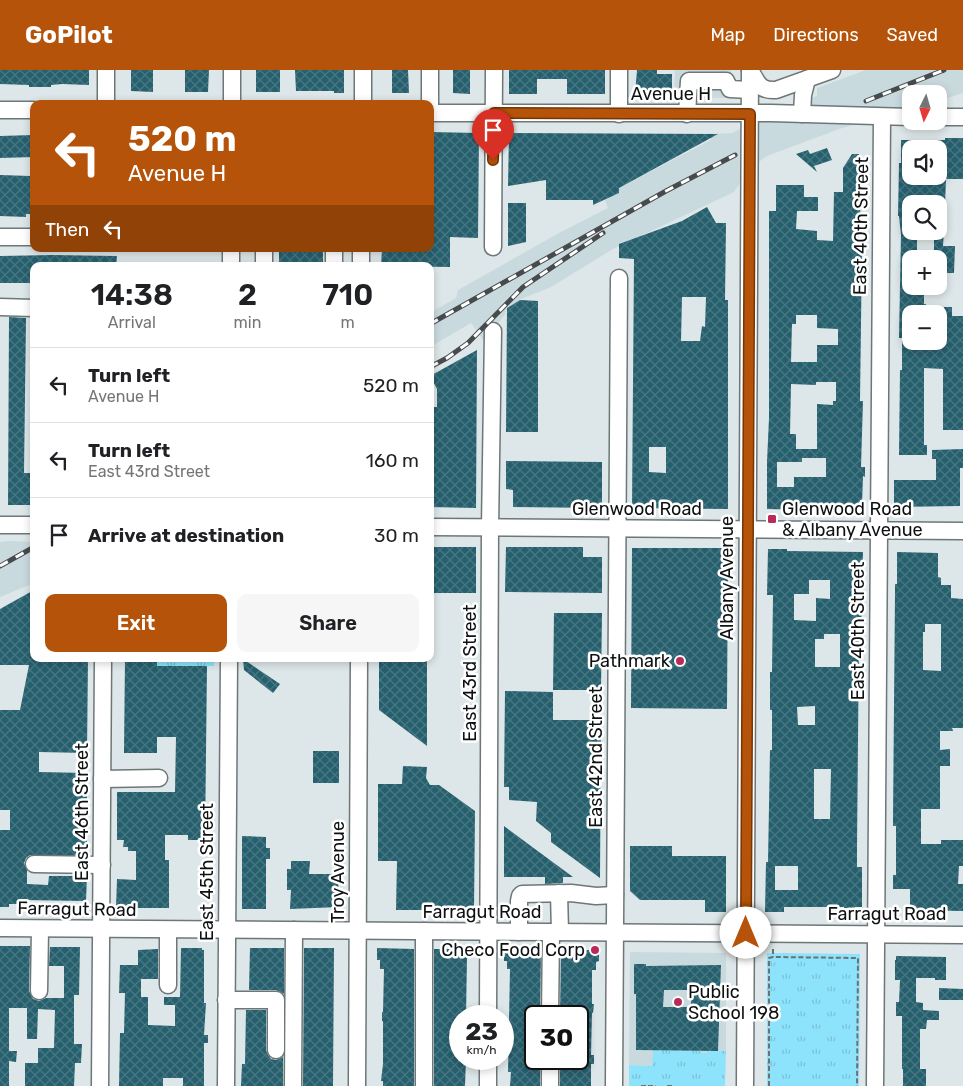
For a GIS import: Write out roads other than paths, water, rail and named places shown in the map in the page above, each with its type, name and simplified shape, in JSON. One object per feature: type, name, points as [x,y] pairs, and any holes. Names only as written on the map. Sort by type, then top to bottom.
[{"type":"street","points":[[106,70],[106,100]]},
{"type":"street","points":[[232,70],[232,100]]},
{"type":"street","points":[[363,70],[363,100]]},
{"type":"street","points":[[430,70],[430,100]]},
{"type":"street","points":[[493,247],[494,70]]},
{"type":"street","points":[[619,70],[619,114]]},
{"type":"street","points":[[750,70],[761,87],[768,91],[776,90],[832,70]]},
{"type":"street","name":"Albany Avenue","points":[[745,1086],[750,70]]},
{"type":"street","points":[[802,114],[803,95],[807,79]]},
{"type":"street","points":[[687,114],[689,81],[726,81],[730,89],[750,90]]},
{"type":"street","points":[[0,110],[30,110]]},
{"type":"street","name":"Avenue H","points":[[434,113],[802,114],[902,117]]},
{"type":"street","points":[[948,116],[963,116]]},
{"type":"street","name":"East 40th Street","points":[[875,1086],[882,117]]},
{"type":"street","points":[[0,237],[30,236]]},
{"type":"street","name":"East 42nd Street","points":[[614,1086],[619,278]]},
{"type":"street","points":[[0,306],[30,308]]},
{"type":"street","name":"East 43rd Street","points":[[488,1005],[490,528],[493,331]]},
{"type":"street","points":[[0,525],[30,525]]},
{"type":"street","name":"Glenwood Road","points":[[434,527],[963,531]]},
{"type":"street","name":"East 46th Street","points":[[100,1086],[103,662]]},
{"type":"street","name":"East 45th Street","points":[[226,1086],[229,662]]},
{"type":"street","name":"Troy Avenue","points":[[357,1086],[359,662]]},
{"type":"street","points":[[102,779],[159,778]]},
{"type":"street","points":[[34,864],[102,865]]},
{"type":"street","points":[[519,932],[520,896],[522,894],[559,893],[615,896]]},
{"type":"street","points":[[551,1005],[559,893]]},
{"type":"street","name":"Farragut Road","points":[[0,928],[963,934]]},
{"type":"street","points":[[38,991],[40,929]]},
{"type":"street","points":[[168,930],[168,985]]},
{"type":"street","points":[[293,1086],[294,930]]},
{"type":"street","points":[[424,931],[424,1086]]},
{"type":"street","points":[[226,1000],[276,1000],[276,1050]]},
{"type":"street","points":[[488,1070],[488,1086]]},
{"type":"street","points":[[550,1070],[550,1086]]},
{"type":"railway","points":[[866,101],[944,70]]},
{"type":"railway","points":[[434,322],[666,191],[735,155]]},
{"type":"railway","points":[[434,365],[468,343],[523,287],[603,233]]},
{"type":"railway","points":[[0,566],[30,549]]},
{"type":"place","name":"Glenwood Road & Albany Avenue","points":[[772,519]]},
{"type":"place","name":"Pathmark","points":[[680,661]]},
{"type":"place","name":"Checo Food Corp","points":[[595,950]]},
{"type":"place","name":"Public School 198","points":[[678,1002]]}]
